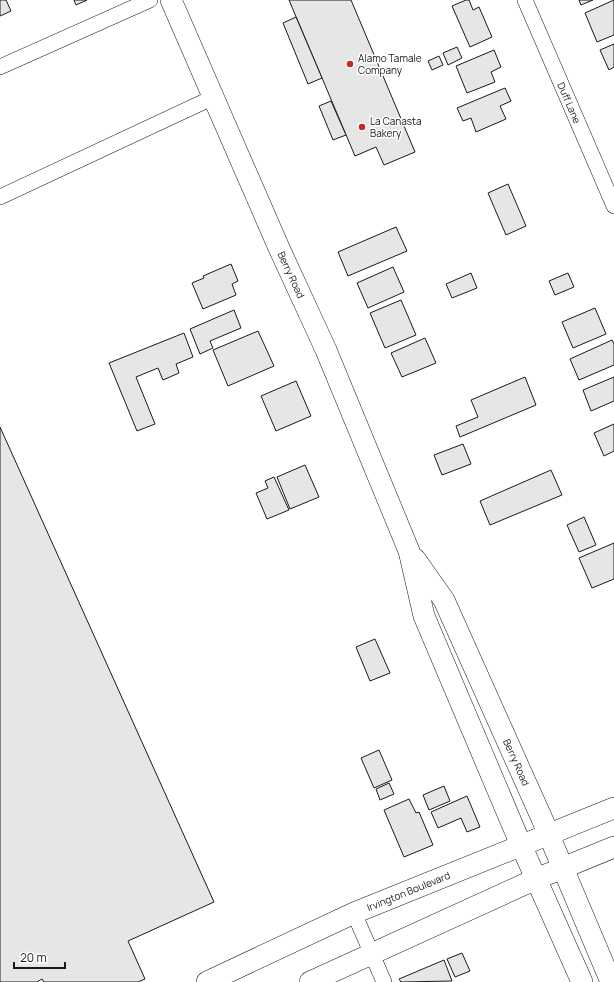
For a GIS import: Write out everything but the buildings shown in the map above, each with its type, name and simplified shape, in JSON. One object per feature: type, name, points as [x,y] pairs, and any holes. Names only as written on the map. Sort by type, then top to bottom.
[{"type":"street","points":[[0,67],[150,0]]},
{"type":"street","name":"Berry Road","points":[[172,0],[279,248],[326,350],[409,551],[424,616],[521,846],[582,982]]},
{"type":"street","name":"Duff Lane","points":[[525,0],[614,206]]},
{"type":"street","points":[[0,197],[214,97]]},
{"type":"street","name":"Berry Road","points":[[409,551],[444,600],[549,834],[611,982]]},
{"type":"street","name":"Irvington Boulevard","points":[[207,982],[354,914],[614,808]]},
{"type":"street","points":[[310,982],[536,879],[614,847]]},
{"type":"street","points":[[354,914],[384,982]]},
{"type":"place","name":"Alamo Tamale Company","points":[[350,64]]},
{"type":"place","name":"La Canasta Bakery","points":[[362,127]]}]
